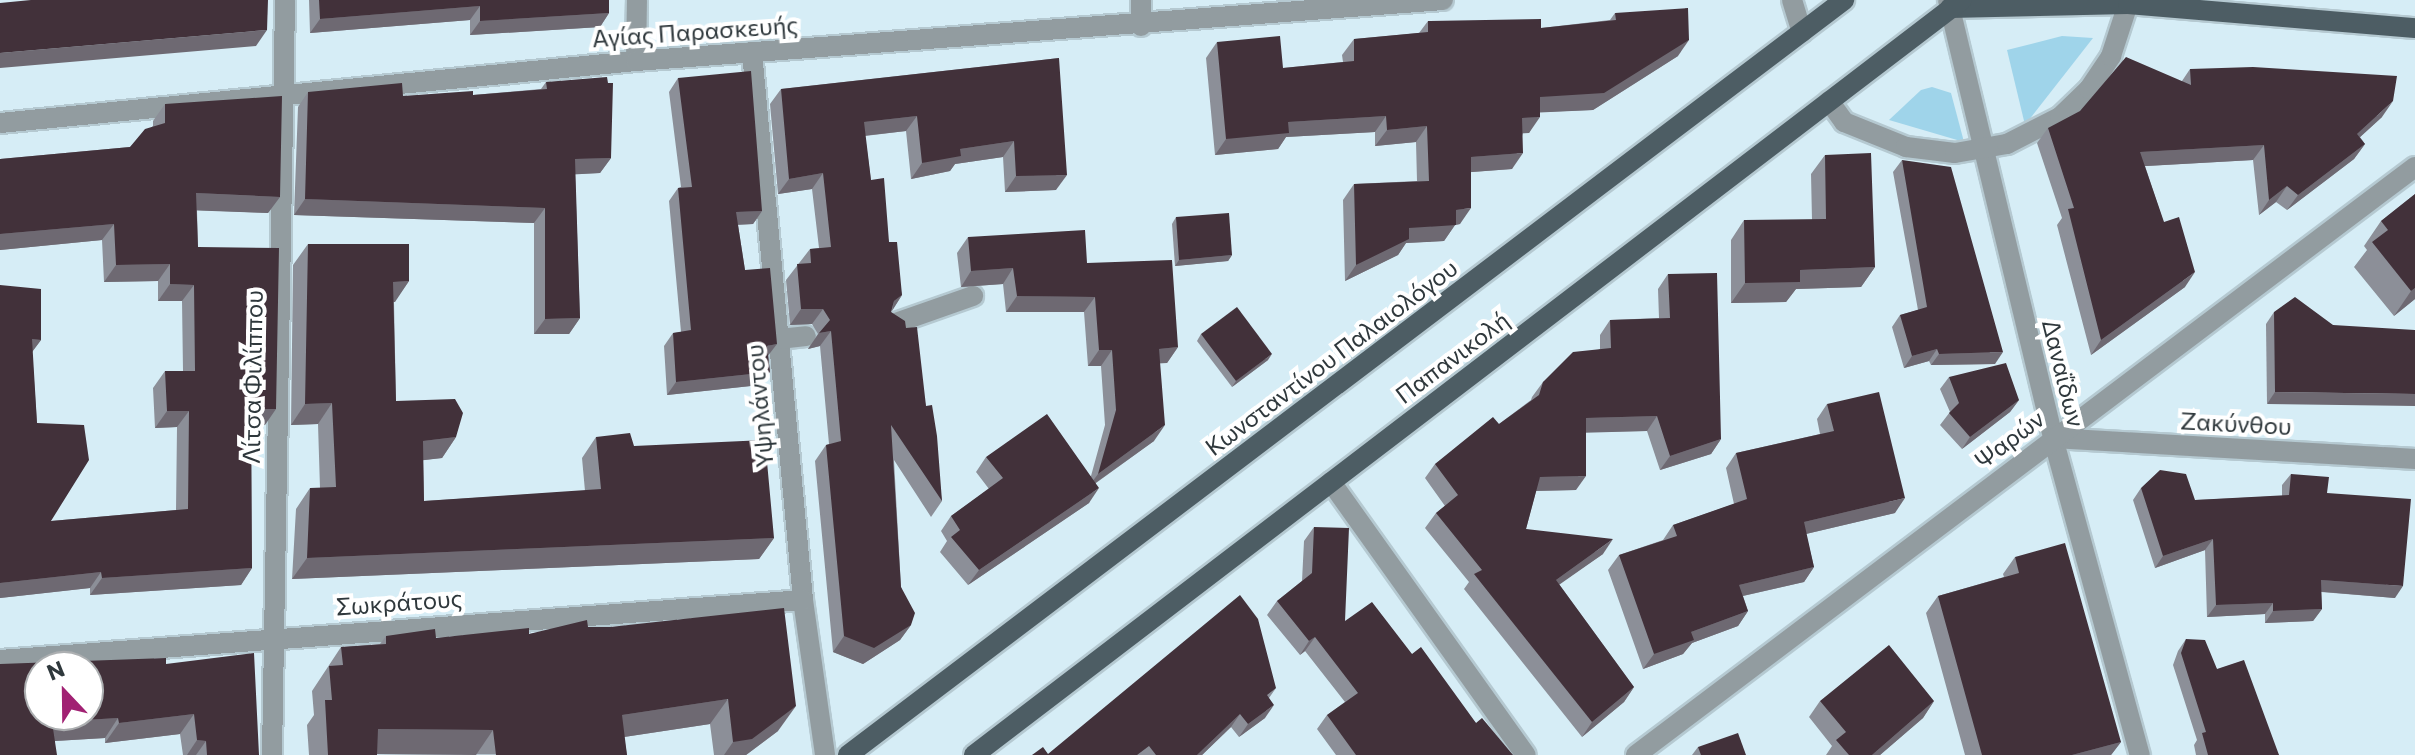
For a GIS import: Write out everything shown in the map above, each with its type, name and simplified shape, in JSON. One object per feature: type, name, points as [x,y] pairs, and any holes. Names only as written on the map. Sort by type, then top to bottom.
[{"type":"main road","name":"Κωνσταντίνου Παλαιολόγου","points":[[848,755],[1844,0]]},
{"type":"main road","points":[[1953,3],[2128,4],[2415,28]]},
{"type":"main road","name":"Παπανικολή","points":[[974,755],[1953,3]]},
{"type":"street","name":"Λίτσα Φιλίππου","points":[[272,755],[285,0]]},
{"type":"street","points":[[636,61],[637,0]]},
{"type":"street","points":[[1141,0],[1141,26]]},
{"type":"street","name":"Αγίας Παρασκευής","points":[[0,123],[636,61],[1141,26],[1441,0]]},
{"type":"street","points":[[1792,0],[1802,33]]},
{"type":"street","name":"Δαναΐδων","points":[[1953,3],[1983,151],[2053,438],[2140,755]]},
{"type":"street","points":[[1829,101],[1844,122],[1898,145],[1939,153],[1983,151],[2035,132],[2075,104],[2111,56],[2128,4]]},
{"type":"street","name":"Υψηλάντου","points":[[752,52],[803,600],[825,755]]},
{"type":"street","name":"Ψαρών","points":[[1636,755],[2415,167]]},
{"type":"street","points":[[893,324],[973,296]]},
{"type":"street","points":[[779,339],[806,336]]},
{"type":"street","name":"Ζακύνθου","points":[[2053,438],[2415,459]]},
{"type":"street","points":[[1331,482],[1526,755]]},
{"type":"street","name":"Σωκράτους","points":[[0,660],[273,637],[803,600]]},
{"type":"shaded area","points":[[2062,36],[2093,38],[2025,125],[2007,50]]},
{"type":"shaded area","points":[[1932,87],[1951,93],[1964,142],[1889,120],[1921,90]]},
{"type":"building","points":[[31,0],[268,0],[267,30],[0,53],[0,3]]},
{"type":"building","points":[[319,0],[609,0],[609,13],[480,21],[480,6],[320,19]]},
{"type":"building","points":[[1688,8],[1689,40],[1604,93],[1540,97],[1540,117],[1522,118],[1523,153],[1471,157],[1471,208],[1456,210],[1456,225],[1409,228],[1409,239],[1356,265],[1354,184],[1429,181],[1427,126],[1387,130],[1386,116],[1288,122],[1289,133],[1226,139],[1217,42],[1280,36],[1283,68],[1354,61],[1354,39],[1428,32],[1428,21],[1541,19],[1541,28],[1616,20],[1615,13]]},
{"type":"building","points":[[2126,57],[2191,85],[2190,69],[2253,67],[2397,76],[2393,101],[2357,134],[2365,144],[2298,195],[2287,186],[2269,200],[2264,145],[2140,152],[2164,222],[2179,217],[2195,272],[2101,340],[2068,209],[2074,208],[2048,128],[2080,111]]},
{"type":"building","points":[[1059,58],[1067,175],[1016,176],[1014,141],[960,149],[961,156],[922,163],[917,116],[864,122],[871,180],[884,178],[889,242],[897,242],[902,295],[894,301],[891,312],[905,321],[906,328],[917,327],[926,406],[932,405],[937,436],[942,501],[891,425],[901,587],[915,613],[911,625],[874,648],[844,636],[826,445],[841,441],[831,331],[819,333],[830,320],[823,309],[801,309],[797,264],[811,263],[810,249],[831,247],[823,173],[789,179],[781,89]]},
{"type":"building","points":[[751,71],[762,211],[736,212],[745,270],[770,268],[777,344],[767,346],[770,372],[676,382],[673,333],[691,330],[678,188],[692,187],[678,78]]},
{"type":"building","points":[[607,77],[608,83],[613,83],[611,158],[575,159],[580,318],[545,319],[545,208],[305,199],[308,92],[402,83],[403,96],[473,91],[473,95],[547,89],[546,82]]},
{"type":"building","points":[[282,96],[280,197],[196,193],[198,247],[279,248],[276,409],[251,409],[252,568],[102,578],[101,572],[0,583],[0,285],[41,289],[41,340],[32,339],[37,423],[84,425],[89,460],[51,521],[188,509],[189,411],[167,411],[165,371],[195,371],[194,285],[170,284],[170,264],[116,265],[114,224],[0,234],[0,159],[130,147],[145,129],[165,123],[165,104]]},
{"type":"building","points":[[1871,153],[1875,267],[1800,270],[1800,282],[1745,283],[1744,220],[1826,219],[1825,155]]},
{"type":"building","points":[[1902,160],[1951,167],[2003,352],[1939,354],[1937,349],[1912,356],[1900,315],[1927,307]]},
{"type":"building","points":[[2415,194],[2415,288],[2411,291],[2372,242],[2388,230],[2381,221]]},
{"type":"building","points":[[1229,213],[1232,255],[1179,260],[1176,217]]},
{"type":"building","points":[[1085,230],[1087,263],[1172,260],[1178,347],[1159,349],[1165,425],[1098,474],[1116,410],[1112,350],[1099,350],[1095,297],[1017,296],[1013,268],[971,271],[968,237]]},
{"type":"building","points":[[308,244],[409,244],[409,281],[393,282],[396,401],[455,399],[463,413],[456,437],[423,441],[424,501],[601,489],[596,437],[630,433],[634,446],[765,440],[774,538],[307,558],[310,488],[336,487],[332,403],[305,404]]},
{"type":"building","points":[[1717,273],[1721,439],[1670,456],[1657,416],[1586,418],[1586,476],[1540,477],[1526,529],[1613,539],[1556,580],[1634,687],[1592,722],[1474,574],[1482,570],[1436,513],[1458,495],[1435,464],[1493,417],[1499,424],[1539,395],[1543,382],[1573,352],[1611,348],[1610,320],[1670,318],[1668,274]]},
{"type":"building","points":[[2295,297],[2333,325],[2415,330],[2415,394],[2275,392],[2274,312]]},
{"type":"building","points":[[1237,307],[1272,354],[1236,381],[1201,334]]},
{"type":"building","points":[[2006,363],[2019,400],[1970,437],[1949,413],[1959,403],[1949,377]]},
{"type":"building","points":[[1879,392],[1905,498],[1804,522],[1814,567],[1739,585],[1748,611],[1691,632],[1694,640],[1654,654],[1619,555],[1677,536],[1673,525],[1747,499],[1736,453],[1834,431],[1827,404]]},
{"type":"building","points":[[1047,414],[1099,488],[979,570],[951,537],[960,530],[951,516],[1003,478],[986,457]]},
{"type":"building","points":[[2160,470],[2186,474],[2195,500],[2289,495],[2291,474],[2329,477],[2327,493],[2411,499],[2403,586],[2321,580],[2322,609],[2273,611],[2273,603],[2216,605],[2213,539],[2163,556],[2141,488]]},
{"type":"building","points":[[1314,527],[1349,528],[1345,621],[1372,602],[1412,654],[1421,647],[1476,723],[1482,718],[1513,755],[1356,755],[1327,715],[1358,693],[1315,637],[1309,641],[1277,601],[1312,573]]},
{"type":"building","points":[[2065,543],[2121,742],[2072,755],[1982,755],[1938,596],[2019,573],[2015,557]]},
{"type":"building","points":[[1240,595],[1258,619],[1276,688],[1267,695],[1274,705],[1248,724],[1240,714],[1197,755],[1156,755],[1149,746],[1137,755],[1032,755],[1043,747],[1048,754]]},
{"type":"building","points":[[784,608],[796,706],[752,739],[733,742],[728,699],[622,715],[627,755],[496,755],[493,730],[378,729],[377,755],[328,755],[325,700],[332,700],[329,666],[343,665],[341,647],[386,644],[386,636],[435,629],[436,638],[529,628],[529,634],[587,620],[588,627],[610,627]]},
{"type":"building","points":[[2186,639],[2205,640],[2217,669],[2244,660],[2279,755],[2208,755],[2202,733],[2206,732],[2181,653]]},
{"type":"building","points":[[1889,645],[1934,701],[1872,755],[1849,755],[1836,740],[1846,732],[1820,701]]},
{"type":"building","points":[[254,653],[259,755],[207,755],[206,741],[197,740],[194,714],[119,723],[118,718],[104,719],[104,660],[166,658],[166,664]]},
{"type":"building","points":[[24,663],[24,731],[53,731],[57,755],[0,755],[0,664]]},
{"type":"building","points":[[1738,733],[1746,755],[1701,755],[1698,747]]}]
